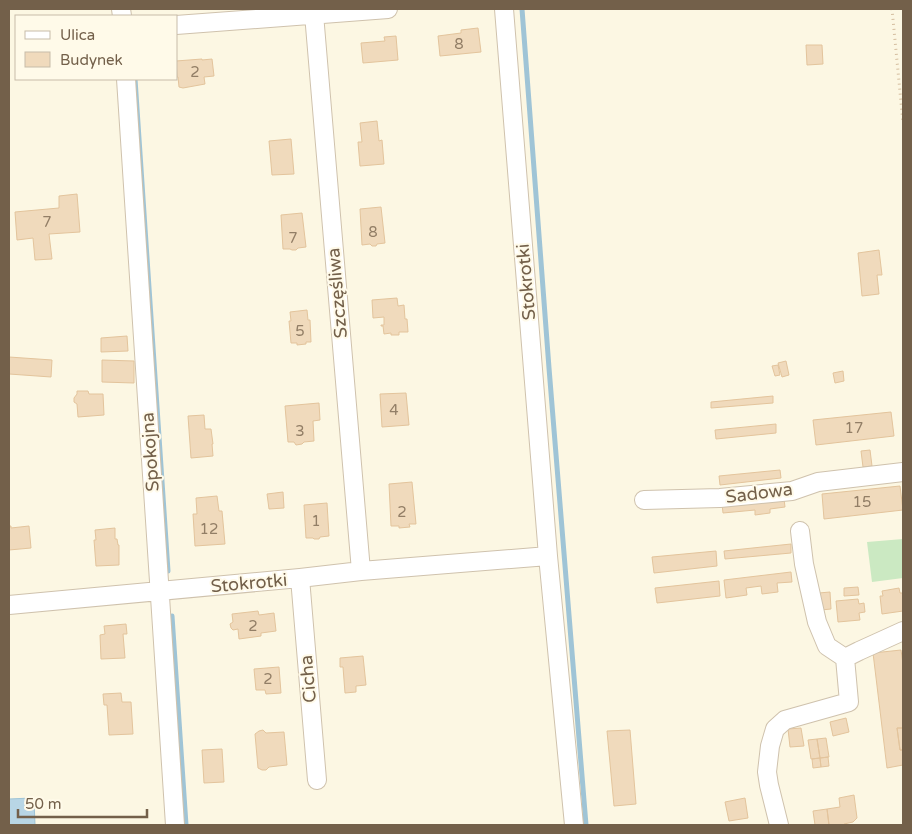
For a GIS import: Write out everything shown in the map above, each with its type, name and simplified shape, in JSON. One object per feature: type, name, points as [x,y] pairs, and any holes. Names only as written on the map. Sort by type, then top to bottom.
[{"type":"street","points":[[178,25],[259,14],[314,14],[388,9]]},
{"type":"street","name":"Stokrotki","points":[[504,9],[548,556],[574,825]]},
{"type":"street","name":"Szczęśliwa","points":[[314,14],[360,571]]},
{"type":"street","name":"Spokojna","points":[[126,80],[175,825]]},
{"type":"street","name":"Sadowa","points":[[644,500],[729,497],[792,491],[818,482],[903,472]]},
{"type":"street","points":[[779,825],[767,772],[770,746],[775,729],[786,720],[849,702],[844,658],[827,646],[817,622],[804,564],[800,531]]},
{"type":"street","name":"Stokrotki","points":[[9,605],[360,571],[548,556]]},
{"type":"street","name":"Cicha","points":[[300,578],[316,780]]},
{"type":"street","points":[[844,658],[903,632]]},
{"type":"path","points":[[892,9],[903,123]]},
{"type":"green space","points":[[903,539],[903,578],[872,582],[867,542]]},
{"type":"water","points":[[32,798],[34,800],[35,825],[9,825],[9,799]]},
{"type":"building","points":[[478,28],[481,52],[440,56],[438,36],[461,33],[461,30]]},
{"type":"building","points":[[396,36],[398,60],[363,63],[361,43],[385,41],[384,37]]},
{"type":"building","points":[[806,45],[822,45],[823,64],[807,65]]},
{"type":"building","points":[[212,59],[214,76],[204,77],[205,84],[179,87],[178,61]]},
{"type":"building","points":[[377,121],[379,141],[382,140],[384,164],[360,166],[358,142],[362,142],[360,123]]},
{"type":"building","points":[[291,139],[294,174],[272,175],[269,141]]},
{"type":"building","points":[[77,194],[80,232],[49,234],[52,259],[35,260],[33,238],[17,240],[15,212],[59,208],[59,196]]},
{"type":"building","points":[[381,207],[385,243],[377,244],[376,246],[370,244],[362,245],[360,209]]},
{"type":"building","points":[[302,213],[306,247],[296,250],[283,249],[281,215]]},
{"type":"building","points":[[879,250],[882,275],[877,275],[879,294],[862,296],[858,253]]},
{"type":"building","points":[[397,298],[398,306],[404,305],[408,332],[399,332],[399,335],[384,334],[383,326],[381,325],[384,325],[384,317],[373,318],[372,300]]},
{"type":"building","points":[[307,310],[308,320],[310,320],[311,342],[297,345],[297,343],[291,343],[290,312]]},
{"type":"building","points":[[127,336],[128,351],[101,352],[101,338]]},
{"type":"building","points":[[9,357],[52,360],[51,377],[9,374]]},
{"type":"building","points":[[102,360],[134,361],[134,383],[102,382]]},
{"type":"building","points":[[786,361],[789,375],[782,377],[778,363]]},
{"type":"building","points":[[778,365],[780,375],[775,376],[772,366]]},
{"type":"building","points":[[843,371],[844,381],[835,383],[833,373]]},
{"type":"building","points":[[77,391],[88,391],[89,394],[103,394],[104,415],[78,417],[77,404],[74,402]]},
{"type":"building","points":[[406,393],[409,425],[382,427],[380,394]]},
{"type":"building","points":[[773,396],[773,403],[711,408],[711,402]]},
{"type":"building","points":[[319,403],[320,420],[313,421],[314,441],[296,445],[294,442],[288,442],[285,406]]},
{"type":"building","points":[[891,412],[894,436],[816,445],[813,420]]},
{"type":"building","points":[[204,415],[205,429],[211,429],[213,456],[191,458],[188,416]]},
{"type":"building","points":[[776,424],[776,433],[716,439],[715,430]]},
{"type":"building","points":[[870,450],[872,466],[863,467],[861,451]]},
{"type":"building","points":[[780,470],[781,478],[720,485],[719,476]]},
{"type":"building","points":[[412,482],[416,524],[409,524],[410,527],[399,528],[399,526],[391,526],[389,484]]},
{"type":"building","points":[[900,486],[903,510],[824,519],[822,494]]},
{"type":"building","points":[[283,492],[284,508],[269,509],[267,494]]},
{"type":"building","points":[[217,496],[219,511],[222,511],[225,544],[195,546],[193,514],[197,514],[196,498]]},
{"type":"building","points":[[784,499],[785,507],[770,509],[770,513],[755,515],[755,510],[723,513],[722,504]]},
{"type":"building","points":[[327,503],[329,536],[320,537],[319,539],[306,538],[304,505]]},
{"type":"building","points":[[9,526],[11,528],[29,526],[31,548],[9,550]]},
{"type":"building","points":[[115,528],[115,539],[117,539],[119,545],[119,565],[96,566],[95,530]]},
{"type":"building","points":[[791,544],[791,553],[725,559],[724,551]]},
{"type":"building","points":[[716,551],[717,566],[654,573],[652,557]]},
{"type":"building","points":[[791,572],[792,582],[777,583],[778,592],[762,594],[761,586],[746,588],[747,595],[726,598],[724,580]]},
{"type":"building","points":[[719,581],[720,596],[657,603],[655,588]]},
{"type":"building","points":[[858,587],[859,595],[844,596],[844,588]]},
{"type":"building","points":[[899,588],[900,593],[903,593],[903,611],[882,614],[880,596],[883,596],[882,591]]},
{"type":"building","points":[[830,592],[831,609],[821,610],[819,593]]},
{"type":"building","points":[[858,599],[859,604],[864,603],[865,612],[859,613],[860,620],[838,622],[836,601]]},
{"type":"building","points":[[258,611],[259,615],[274,613],[276,631],[261,633],[261,636],[239,639],[238,629],[233,630],[231,628],[230,624],[233,622],[232,614]]},
{"type":"building","points":[[126,624],[127,634],[123,634],[125,658],[101,659],[100,635],[105,634],[104,626]]},
{"type":"building","points":[[901,650],[903,664],[903,728],[897,728],[900,750],[903,750],[903,765],[887,768],[873,653]]},
{"type":"building","points":[[363,656],[366,685],[356,686],[356,692],[345,693],[343,667],[340,667],[340,658]]},
{"type":"building","points":[[279,667],[281,693],[266,694],[265,690],[256,690],[254,669]]},
{"type":"building","points":[[121,693],[122,702],[131,702],[133,734],[109,735],[107,705],[104,705],[103,694]]},
{"type":"building","points":[[846,718],[849,732],[833,736],[830,722]]},
{"type":"building","points":[[801,728],[804,746],[790,747],[788,729]]},
{"type":"building","points":[[897,728],[903,728],[903,750],[900,750]]},
{"type":"building","points":[[263,730],[266,733],[284,732],[287,765],[269,767],[266,770],[258,768],[255,734]]},
{"type":"building","points":[[630,730],[636,804],[614,806],[607,731]]},
{"type":"building","points":[[826,738],[829,757],[820,758],[817,739]]},
{"type":"building","points":[[817,739],[820,758],[811,759],[808,740]]},
{"type":"building","points":[[222,749],[224,782],[204,783],[202,750]]},
{"type":"building","points":[[828,757],[829,766],[821,767],[820,758]]},
{"type":"building","points":[[820,758],[821,767],[813,768],[812,759]]},
{"type":"building","points":[[854,795],[857,818],[853,822],[844,825],[829,825],[827,809],[840,807],[839,798]]},
{"type":"building","points":[[745,798],[748,818],[729,821],[725,802]]},
{"type":"building","points":[[827,809],[829,825],[815,825],[813,811]]},
{"type":"waterway","points":[[522,9],[586,825]]},
{"type":"waterway","points":[[135,80],[168,571]]},
{"type":"waterway","points":[[172,616],[186,825]]}]
